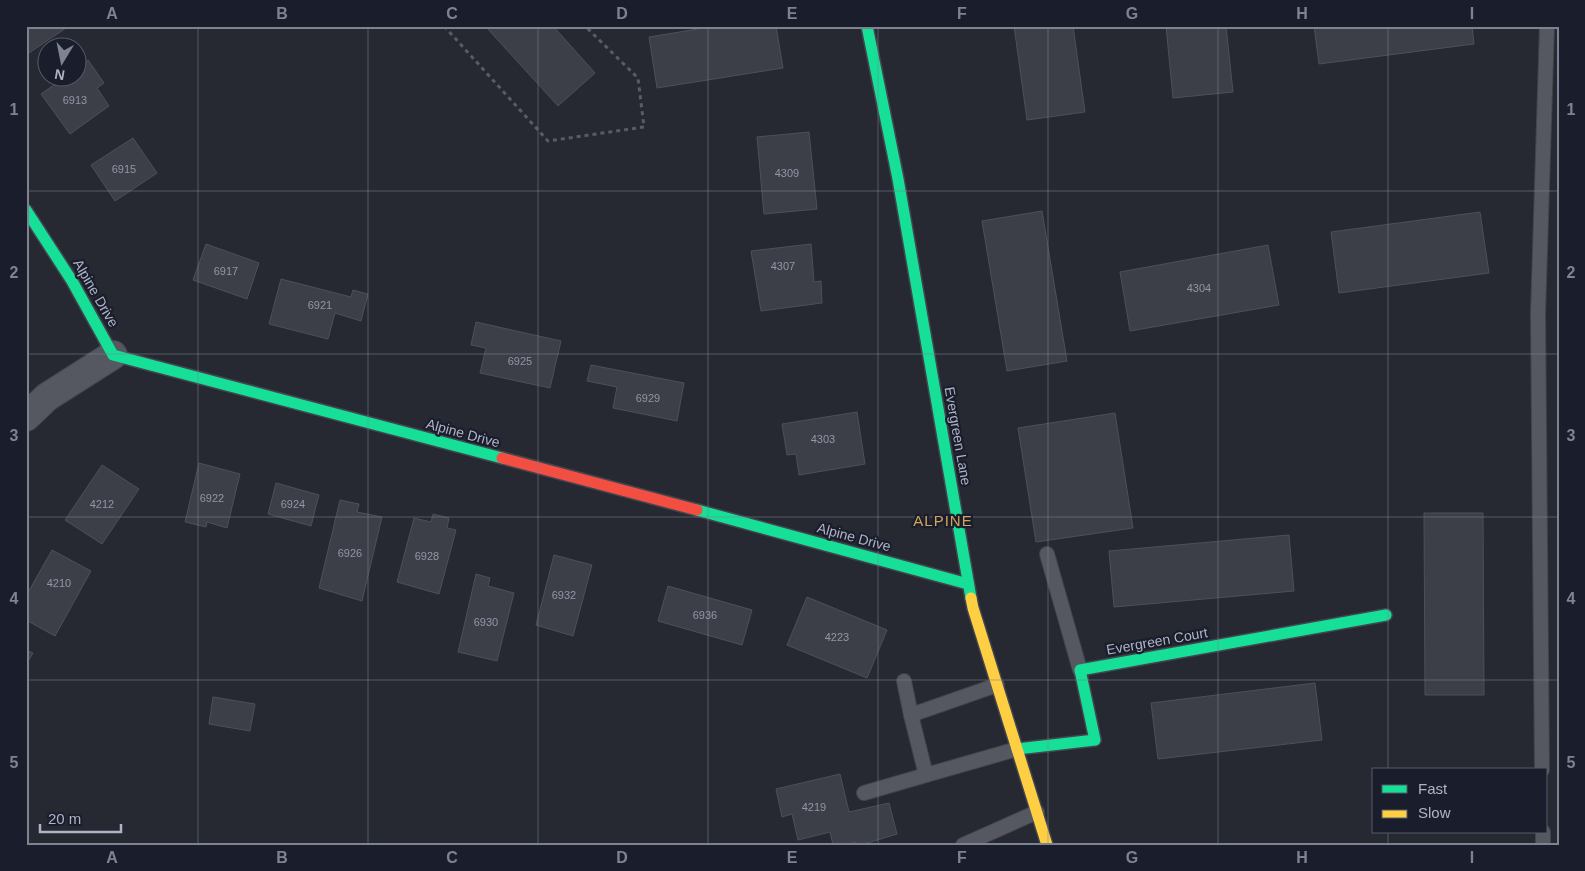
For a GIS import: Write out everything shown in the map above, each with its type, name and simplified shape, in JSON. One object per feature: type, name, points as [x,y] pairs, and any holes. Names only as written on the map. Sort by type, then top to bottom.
[{"type":"street","name":"Evergreen Lane","points":[[866,26],[898,179],[973,608],[1047,845]]},
{"type":"street","name":"Alpine Drive","points":[[26,210],[87,306],[113,355],[765,528],[968,584]]},
{"type":"street","points":[[26,417],[47,397],[113,355]]},
{"type":"street","name":"Evergreen Court","points":[[1080,670],[1386,615]]},
{"type":"street","points":[[1017,749],[1095,740],[1080,670]]},
{"type":"lane","points":[[1542,768],[1538,314],[1547,26]]},
{"type":"lane","points":[[1047,554],[1080,670]]},
{"type":"lane","points":[[904,681],[926,775]]},
{"type":"lane","points":[[911,715],[997,685]]},
{"type":"lane","points":[[864,793],[1017,749]]},
{"type":"lane","points":[[963,845],[1037,812]]},
{"type":"path","points":[[444,26],[548,142],[644,127],[638,78],[587,28]]},
{"type":"building","points":[[26,26],[69,26],[51,38],[38,38],[38,47],[26,55]]},
{"type":"building","points":[[485,26],[553,26],[595,73],[558,106]]},
{"type":"building","points":[[716,26],[776,26],[783,68],[657,88],[649,37]]},
{"type":"building","points":[[1014,26],[1073,26],[1085,112],[1027,120]]},
{"type":"building","points":[[1166,26],[1226,26],[1233,92],[1173,98]]},
{"type":"building","points":[[1314,26],[1472,26],[1474,44],[1319,64]]},
{"type":"building","points":[[88,60],[104,83],[97,88],[109,106],[70,134],[41,94],[50,88],[88,88]]},
{"type":"building","points":[[809,132],[817,209],[764,214],[757,137]]},
{"type":"building","points":[[133,138],[157,173],[115,201],[91,165]]},
{"type":"building","points":[[1042,211],[1067,361],[1007,371],[982,221]]},
{"type":"building","points":[[1480,212],[1489,273],[1339,293],[1331,232]]},
{"type":"building","points":[[206,244],[259,263],[247,299],[193,280]]},
{"type":"building","points":[[811,244],[814,282],[821,281],[822,303],[761,311],[751,251]]},
{"type":"building","points":[[1268,245],[1279,305],[1130,331],[1120,272]]},
{"type":"building","points":[[281,279],[351,297],[353,290],[368,294],[361,321],[335,313],[328,339],[269,324]]},
{"type":"building","points":[[476,322],[561,341],[550,388],[480,373],[486,348],[471,345]]},
{"type":"building","points":[[591,365],[684,383],[677,421],[613,408],[617,387],[587,381]]},
{"type":"building","points":[[857,412],[865,464],[799,475],[796,454],[787,455],[782,424]]},
{"type":"building","points":[[1115,413],[1133,528],[1036,542],[1018,428]]},
{"type":"building","points":[[199,463],[240,474],[227,528],[207,522],[206,527],[185,522]]},
{"type":"building","points":[[102,465],[139,489],[102,544],[65,520]]},
{"type":"building","points":[[276,483],[319,495],[311,526],[268,514]]},
{"type":"building","points":[[340,500],[359,504],[357,512],[382,517],[362,601],[319,588]]},
{"type":"building","points":[[1424,513],[1483,513],[1484,695],[1425,695]]},
{"type":"building","points":[[433,514],[449,518],[447,528],[456,530],[439,594],[397,582],[414,518],[431,522]]},
{"type":"building","points":[[1289,535],[1294,591],[1114,607],[1109,551]]},
{"type":"building","points":[[52,550],[91,571],[55,636],[26,620],[26,596]]},
{"type":"building","points":[[554,555],[592,565],[573,636],[536,625]]},
{"type":"building","points":[[476,574],[490,578],[488,586],[514,593],[497,661],[458,652]]},
{"type":"building","points":[[668,586],[752,610],[742,645],[658,621]]},
{"type":"building","points":[[807,597],[887,630],[867,678],[787,645]]},
{"type":"building","points":[[26,650],[33,653],[26,665]]},
{"type":"building","points":[[1315,683],[1322,740],[1158,759],[1151,703]]},
{"type":"building","points":[[213,697],[255,704],[250,731],[209,724]]},
{"type":"building","points":[[840,774],[849,812],[889,803],[897,834],[861,845],[856,845],[856,842],[833,845],[830,832],[798,840],[792,814],[782,817],[776,789]]},
{"type":"traffic: fast","points":[[867,26],[898,179],[971,598]]},
{"type":"traffic: fast","points":[[26,210],[72,281],[113,355],[502,458]]},
{"type":"traffic: fast","points":[[697,510],[968,584]]},
{"type":"traffic: fast","points":[[1017,749],[1095,740],[1080,670],[1386,615]]},
{"type":"traffic: slow","points":[[971,598],[1047,845]]},
{"type":"traffic: jam","points":[[502,458],[697,510]]},
{"type":"district","name":"ALPINE","points":[[943,521]]}]
